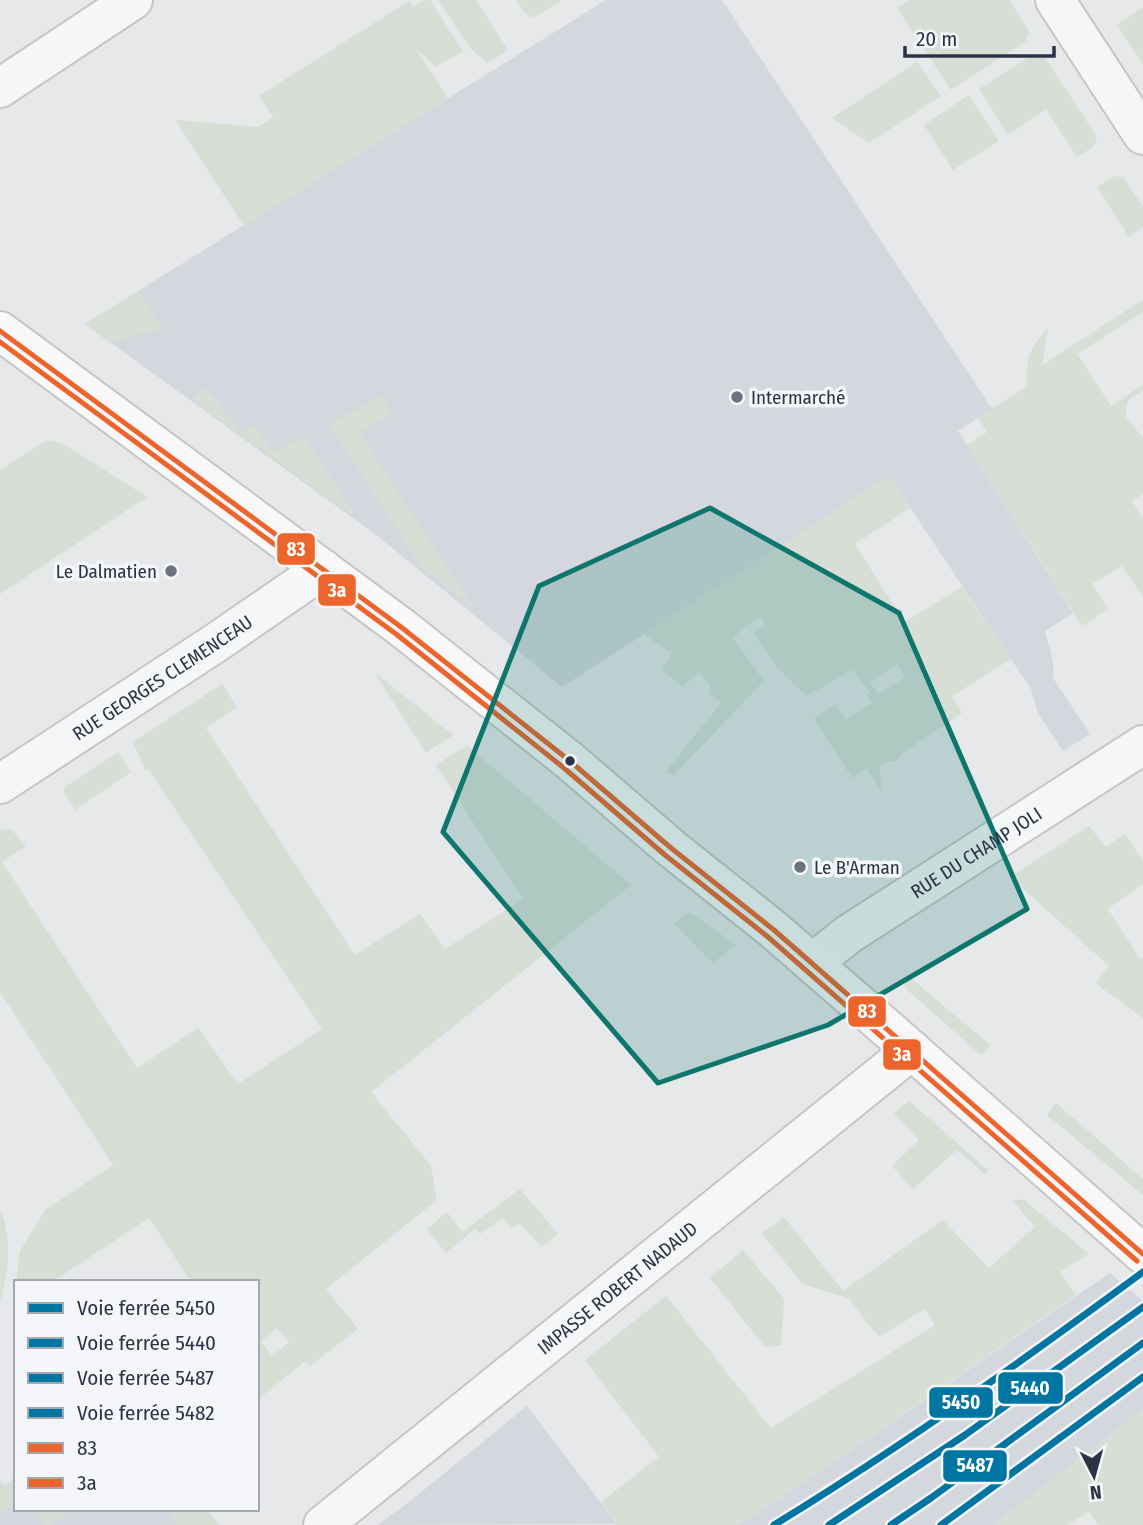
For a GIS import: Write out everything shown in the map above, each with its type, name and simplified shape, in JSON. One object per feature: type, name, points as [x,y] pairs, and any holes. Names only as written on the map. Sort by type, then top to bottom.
[{"type":"main road","points":[[0,331],[401,627],[570,761],[671,848],[774,930],[1143,1254]]},
{"type":"street","points":[[0,88],[133,0]]},
{"type":"street","points":[[1055,0],[1143,135]]},
{"type":"street","name":"RUE GEORGES CLEMENCEAU","points":[[0,784],[323,569]]},
{"type":"street","name":"RUE DU CHAMP JOLI","points":[[811,963],[849,934],[1143,745]]},
{"type":"street","name":"IMPASSE ROBERT NADAUD","points":[[323,1525],[912,1050]]},
{"type":"highlighted area","points":[[710,508],[899,613],[1027,909],[828,1025],[658,1083],[443,832],[539,586]]},
{"type":"shaded area","points":[[430,0],[463,51],[436,67],[416,49],[448,98],[244,226],[175,120],[258,127],[273,117],[259,96],[409,1],[413,7]]},
{"type":"shaded area","points":[[438,0],[476,0],[508,50],[488,63],[471,49]]},
{"type":"shaded area","points":[[516,0],[562,0],[533,18],[524,12]]},
{"type":"shaded area","points":[[606,0],[722,0],[992,409],[958,431],[1073,613],[1045,631],[1053,661],[1053,678],[1090,734],[1063,751],[1038,713],[1031,689],[889,476],[562,687],[375,534],[85,324]]},
{"type":"shaded area","points":[[909,0],[1009,0],[1029,31],[1026,41],[951,90],[897,8]]},
{"type":"shaded area","points":[[1143,7],[1143,65],[1117,25]]},
{"type":"shaded area","points":[[1035,54],[1046,59],[1097,137],[1094,146],[1077,157],[1046,109],[1008,135],[979,89]]},
{"type":"shaded area","points":[[917,62],[941,96],[869,143],[832,118]]},
{"type":"shaded area","points":[[969,95],[999,141],[953,170],[924,125]]},
{"type":"shaded area","points":[[1118,176],[1124,178],[1143,207],[1143,227],[1129,237],[1097,187]]},
{"type":"shaded area","points":[[139,291],[164,329],[109,342],[85,324]]},
{"type":"shaded area","points":[[1143,300],[1143,312],[1077,354],[1111,406],[1143,385],[1143,391],[1128,400],[1126,417],[1143,438],[1143,494],[1132,501],[1143,519],[1143,597],[1122,566],[1092,584],[1108,609],[1082,626],[967,445],[987,432],[978,418],[1027,386],[1030,354],[1048,328],[1042,365]]},
{"type":"shaded area","points":[[205,388],[217,400],[240,433],[254,424],[274,452],[304,437],[352,510],[352,515],[191,399]]},
{"type":"shaded area","points":[[383,395],[392,414],[359,432],[475,610],[422,568],[330,424]]},
{"type":"shaded area","points":[[45,441],[65,445],[147,497],[0,594],[0,470]]},
{"type":"shaded area","points":[[889,476],[910,508],[855,544],[904,622],[962,587],[1011,659],[952,696],[962,713],[904,752],[896,761],[884,763],[880,768],[881,791],[867,768],[852,778],[814,719],[835,704],[846,719],[872,703],[867,695],[870,692],[852,670],[807,696],[777,667],[754,634],[765,625],[760,617],[747,624],[733,638],[764,681],[673,776],[666,771],[721,703],[709,693],[710,684],[699,672],[683,687],[662,670],[672,653],[643,634]],"holes":[[[897,664],[905,677],[878,694],[870,682]]]},
{"type":"shaded area","points":[[374,672],[453,735],[426,753]]},
{"type":"shaded area","points":[[222,684],[237,707],[206,728],[355,955],[420,914],[445,949],[523,899],[436,765],[467,745],[631,885],[371,1092],[431,1166],[437,1200],[326,1289],[358,1329],[310,1366],[305,1361],[259,1398],[259,1280],[190,1280],[149,1218],[55,1280],[16,1280],[20,1251],[45,1210],[113,1165],[0,992],[0,830],[11,829],[26,846],[2,862],[137,1068],[198,1028],[238,1084],[322,1029],[148,769],[145,770],[133,742]],"holes":[[[277,1328],[289,1342],[272,1356],[261,1341]]]},
{"type":"shaded area","points":[[118,752],[131,772],[75,810],[64,793],[65,787]]},
{"type":"shaded area","points":[[1089,826],[1106,847],[1125,834],[1143,861],[1143,884],[1108,909],[1140,959],[1143,958],[1143,1018],[1095,983],[1109,966],[1010,877]]},
{"type":"shaded area","points":[[691,913],[736,945],[713,963],[674,923]]},
{"type":"shaded area","points":[[906,974],[990,1045],[981,1055],[905,988]]},
{"type":"shaded area","points":[[909,1101],[988,1170],[985,1174],[957,1150],[913,1189],[892,1166],[919,1140],[894,1113]]},
{"type":"shaded area","points":[[1056,1103],[1143,1179],[1143,1195],[1047,1115]]},
{"type":"shaded area","points":[[520,1189],[558,1234],[541,1247],[520,1223],[512,1228],[503,1218],[480,1234],[475,1229],[446,1253],[427,1229],[447,1212],[462,1232]]},
{"type":"shaded area","points":[[1023,1199],[1089,1254],[1060,1272],[1076,1295],[774,1503],[736,1525],[615,1525],[617,1523],[601,1502],[659,1457],[585,1360],[666,1296],[771,1428],[935,1325],[925,1309],[879,1337],[848,1298],[802,1284],[762,1233],[784,1217],[843,1291],[943,1220],[989,1268],[1035,1227],[1013,1201]]},
{"type":"shaded area","points":[[0,1209],[8,1255],[0,1302]]},
{"type":"shaded area","points":[[743,1250],[784,1299],[781,1345],[765,1347],[710,1278]]},
{"type":"shaded area","points":[[1110,1273],[1143,1301],[1143,1409],[994,1525],[736,1525],[774,1503]]},
{"type":"shaded area","points":[[527,1406],[617,1524],[378,1525],[414,1498]]},
{"type":"shaded area","points":[[1143,1409],[1143,1525],[1098,1525],[1089,1512],[1067,1525],[994,1525]]},
{"type":"shaded area","points":[[14,1478],[14,1504],[0,1513],[0,1480],[4,1485]]},
{"type":"shaded area","points":[[14,1504],[14,1511],[37,1511],[46,1525],[0,1525],[0,1513]]},
{"type":"shaded area","points":[[37,1511],[70,1511],[50,1525],[46,1525]]},
{"type":"shaded area","points":[[70,1511],[168,1511],[177,1525],[50,1525]]},
{"type":"shaded area","points":[[168,1511],[208,1511],[219,1525],[177,1525]]},
{"type":"rail line","name":"5450","points":[[774,1525],[961,1403],[1143,1272]]},
{"type":"rail line","name":"5440","points":[[829,1525],[965,1435],[1143,1307]]},
{"type":"rail line","name":"5487","points":[[891,1525],[1143,1343]]},
{"type":"rail line","name":"5482","points":[[941,1525],[1143,1377]]},
{"type":"transit line","name":"83","points":[[0,331],[401,627],[570,761],[671,848],[774,930],[1143,1254]]},
{"type":"transit line","name":"3a","points":[[0,342],[396,634],[564,768],[665,855],[768,937],[1137,1261]]},
{"type":"place","name":"Intermarché","points":[[737,397]]},
{"type":"place","name":"Le Dalmatien","points":[[171,571]]},
{"type":"place","name":"Le B'Arman","points":[[800,867]]}]
